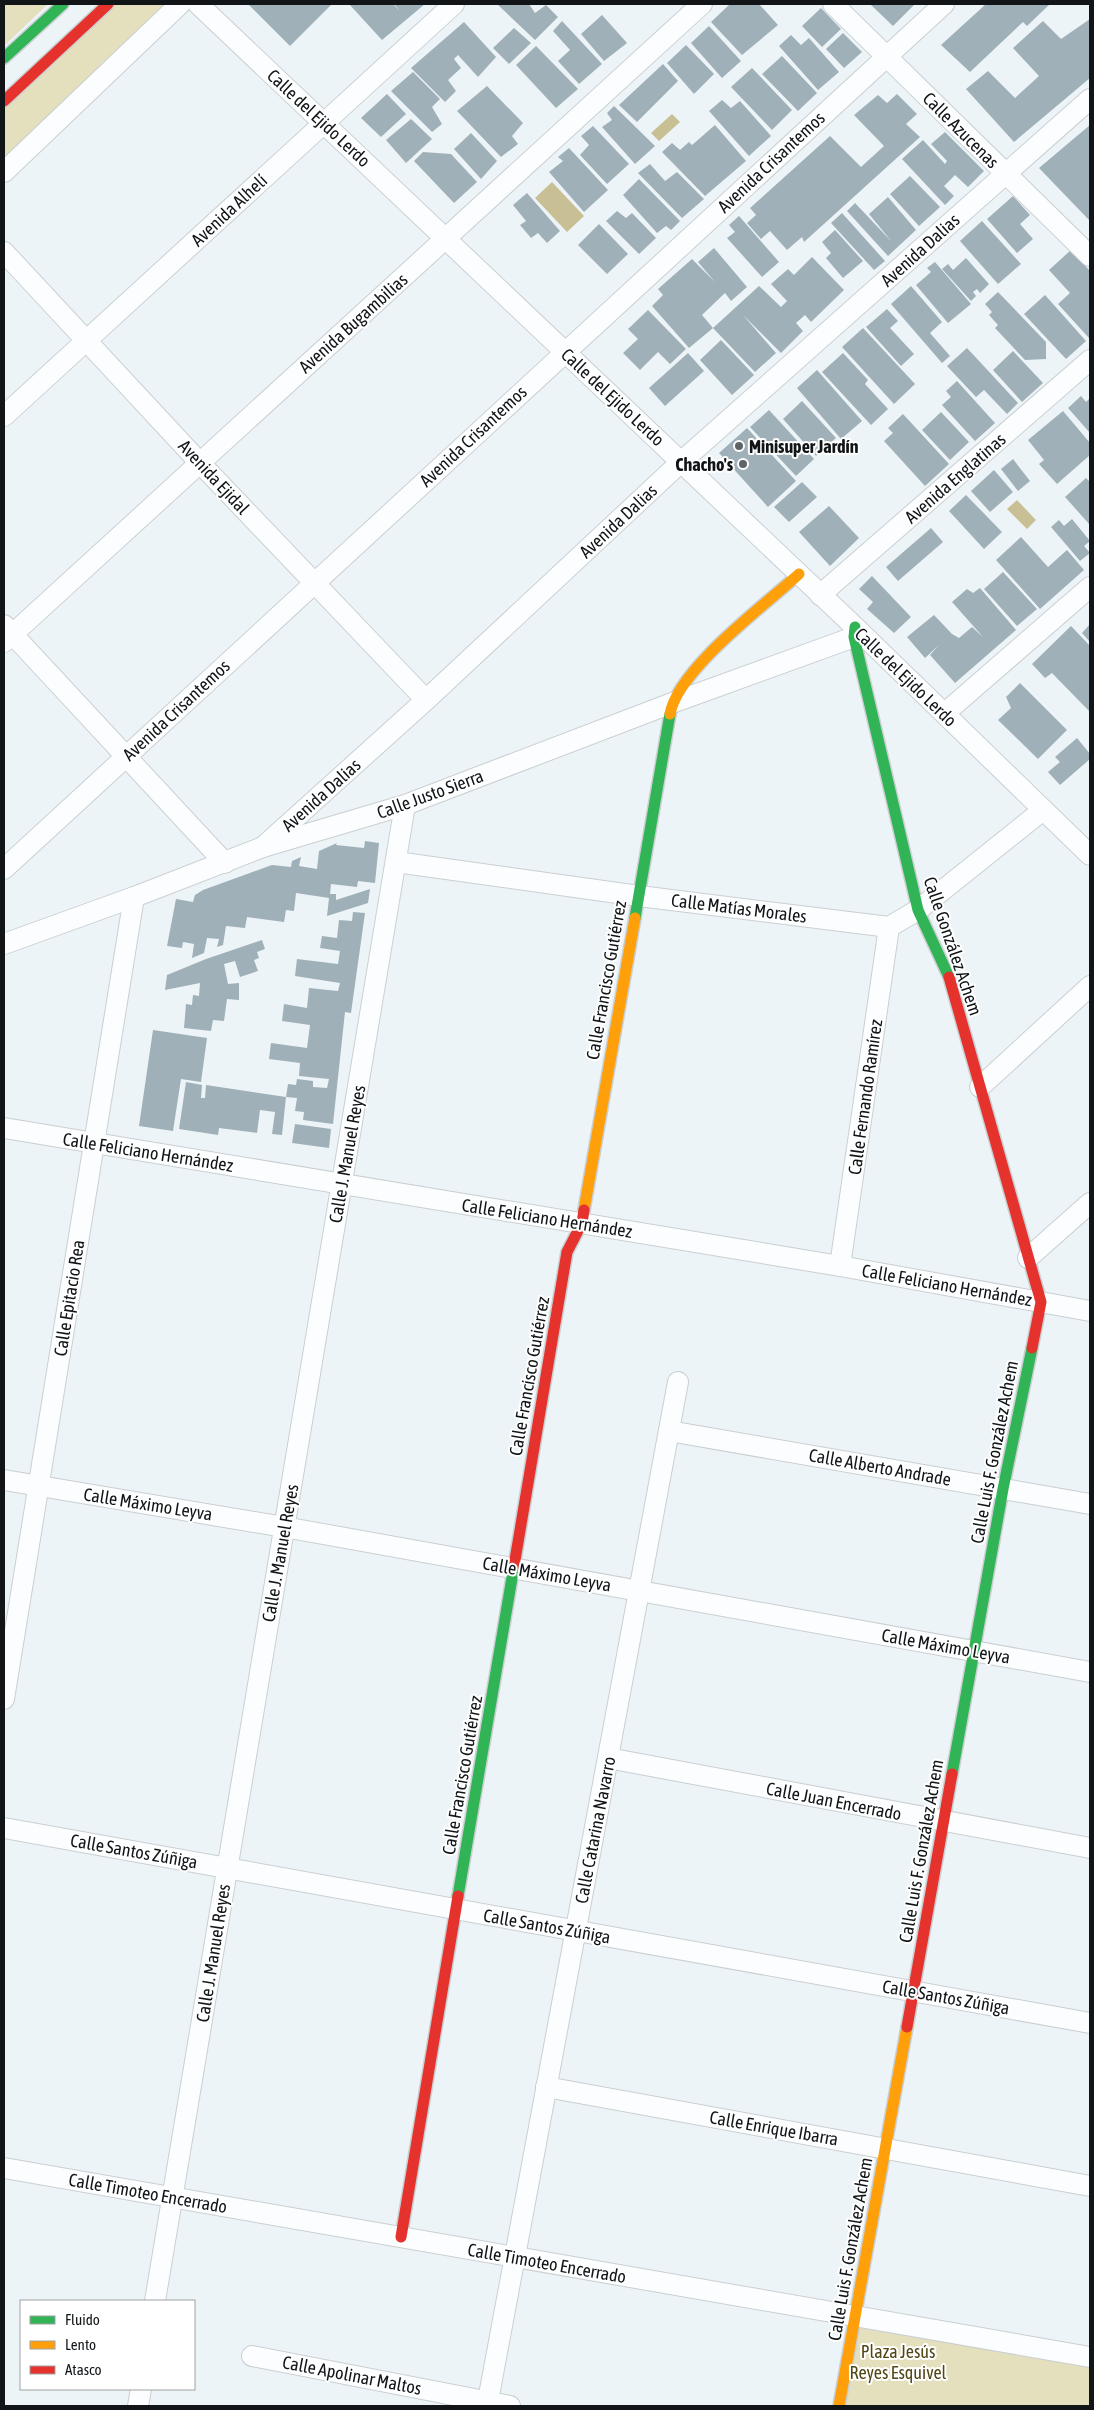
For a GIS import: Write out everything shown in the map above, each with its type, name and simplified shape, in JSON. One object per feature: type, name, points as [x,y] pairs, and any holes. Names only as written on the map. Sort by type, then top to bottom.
[{"type":"street","points":[[4,58],[63,4]]},
{"type":"street","points":[[4,101],[108,4]]},
{"type":"street","points":[[4,172],[180,4]]},
{"type":"street","name":"Calle del Ejido Lerdo","points":[[198,4],[799,574],[854,632],[945,713],[1044,810],[1086,843]]},
{"type":"street","name":"Avenida Alhelí","points":[[4,416],[454,4]]},
{"type":"street","name":"Avenida Bugambilias","points":[[7,634],[200,463],[702,4]]},
{"type":"street","name":"Calle Azucenas","points":[[833,4],[1090,256]]},
{"type":"street","name":"Avenida Crisantemos","points":[[4,869],[944,4]]},
{"type":"street","name":"Avenida Dalias","points":[[263,847],[426,700],[681,462],[1090,99]]},
{"type":"street","name":"Avenida Ejidal","points":[[4,252],[200,463],[426,700]]},
{"type":"street","name":"Avenida Englatinas","points":[[820,595],[1090,360]]},
{"type":"street","name":"Calle Francisco Gutiérrez","points":[[401,2237],[567,1252],[582,1223],[672,703],[685,682],[724,642],[799,574]]},
{"type":"street","points":[[945,713],[1090,587]]},
{"type":"street","name":"Calle Justo Sierra","points":[[4,944],[134,898],[263,847],[405,805],[854,632]]},
{"type":"street","name":"Calle González Achem","points":[[854,632],[918,910],[946,968],[1041,1302]]},
{"type":"street","points":[[7,634],[225,863]]},
{"type":"street","name":"Calle J. Manuel Reyes","points":[[155,2300],[405,805]]},
{"type":"street","points":[[890,927],[918,910],[1044,810]]},
{"type":"street","name":"Calle Matías Morales","points":[[396,862],[639,896],[890,927]]},
{"type":"street","name":"Calle Epitacio Rea","points":[[4,1699],[134,898]]},
{"type":"street","name":"Calle Fernando Ramírez","points":[[840,1266],[890,927]]},
{"type":"street","points":[[980,1087],[1090,986]]},
{"type":"street","name":"Calle Feliciano Hernández","points":[[4,1128],[840,1266],[1090,1311]]},
{"type":"street","points":[[1028,1258],[1090,1203]]},
{"type":"street","name":"Calle Luis F. González Achem","points":[[839,2406],[1003,1489],[1041,1302]]},
{"type":"street","name":"Calle Catarina Navarro","points":[[487,2404],[678,1382]]},
{"type":"street","name":"Calle Alberto Andrade","points":[[669,1430],[1090,1504]]},
{"type":"street","name":"Calle Máximo Leyva","points":[[4,1480],[284,1527],[1090,1672]]},
{"type":"street","name":"Calle Juan Encerrado","points":[[608,1758],[1090,1848]]},
{"type":"street","name":"Calle Santos Zúñiga","points":[[4,1828],[1090,2024]]},
{"type":"street","name":"Calle Enrique Ibarra","points":[[546,2088],[1090,2186]]},
{"type":"street","name":"Calle Timoteo Encerrado","points":[[4,2168],[1090,2357]]},
{"type":"street","name":"Calle Apolinar Maltos","points":[[252,2356],[487,2404],[510,2406]]},
{"type":"street","points":[[138,2406],[141,2390]]},
{"type":"green space","points":[[4,4],[48,4],[4,46]]},
{"type":"green space","points":[[113,4],[177,4],[4,163],[4,106]]},
{"type":"green space","name":"Plaza Jesús Reyes Esquivel","points":[[859,2309],[1090,2353],[1090,2406],[839,2406]]},
{"type":"shaded area","points":[[672,114],[680,122],[659,141],[651,133]]},
{"type":"shaded area","points":[[552,182],[584,216],[567,232],[535,198]]},
{"type":"shaded area","points":[[1017,500],[1036,520],[1027,529],[1007,509]]},
{"type":"building","points":[[248,4],[332,4],[290,46]]},
{"type":"building","points":[[349,4],[393,4],[400,11],[394,4],[425,4],[382,40]]},
{"type":"building","points":[[497,4],[529,4],[535,13],[546,5],[558,17],[535,40]]},
{"type":"building","points":[[730,4],[759,4],[778,25],[742,55],[711,22]]},
{"type":"building","points":[[870,4],[913,4],[914,5],[893,26]]},
{"type":"building","points":[[986,4],[1050,4],[1027,26],[1023,22],[970,72],[941,45]]},
{"type":"building","points":[[821,8],[841,29],[822,47],[802,26]]},
{"type":"building","points":[[602,15],[627,43],[604,61],[581,34]]},
{"type":"building","points":[[1090,19],[1090,78],[1014,142],[966,89],[988,71],[1015,98],[1039,76],[1013,48],[1043,21],[1061,39]]},
{"type":"building","points":[[562,21],[602,64],[579,84],[558,61],[570,50],[553,31]]},
{"type":"building","points":[[464,22],[496,57],[478,77],[458,55],[454,59],[461,68],[448,80],[456,91],[445,102],[411,68]]},
{"type":"building","points":[[709,26],[741,61],[722,78],[691,43]]},
{"type":"building","points":[[514,28],[531,43],[509,64],[493,48]]},
{"type":"building","points":[[843,33],[862,52],[844,68],[826,49]]},
{"type":"building","points":[[791,35],[801,45],[809,38],[839,72],[818,90],[779,46]]},
{"type":"building","points":[[686,45],[714,74],[694,94],[667,63]]},
{"type":"building","points":[[536,46],[578,89],[556,108],[516,65]]},
{"type":"building","points":[[782,56],[817,93],[798,111],[762,74]]},
{"type":"building","points":[[663,64],[678,81],[637,122],[619,105]]},
{"type":"building","points":[[752,68],[792,110],[772,130],[731,87]]},
{"type":"building","points":[[413,72],[440,99],[432,107],[442,124],[432,132],[391,91]]},
{"type":"building","points":[[487,86],[523,123],[512,136],[518,144],[501,157],[457,111]]},
{"type":"building","points":[[387,94],[406,114],[381,137],[361,118]]},
{"type":"building","points":[[897,94],[917,114],[906,124],[920,137],[804,242],[802,237],[787,250],[770,231],[761,239],[747,223],[756,215],[750,208],[830,136],[861,167],[884,146],[854,115],[878,95],[887,103]]},
{"type":"building","points":[[722,100],[731,108],[740,101],[771,136],[749,156],[709,111]]},
{"type":"building","points":[[614,106],[655,146],[635,164],[602,127],[612,120],[607,113]]},
{"type":"building","points":[[411,119],[432,139],[406,163],[386,140]]},
{"type":"building","points":[[715,125],[746,161],[705,196],[662,152],[672,143],[680,150],[689,142],[692,145]]},
{"type":"building","points":[[1090,125],[1090,221],[1039,168]]},
{"type":"building","points":[[593,126],[629,164],[607,184],[580,155],[589,145],[581,136]]},
{"type":"building","points":[[945,132],[984,171],[968,187],[955,175],[944,186],[954,196],[945,205],[902,159],[923,140],[945,164],[947,161],[931,144]]},
{"type":"building","points":[[471,133],[497,161],[481,179],[454,149]]},
{"type":"building","points":[[569,148],[608,190],[584,212],[549,172],[563,161],[558,157]]},
{"type":"building","points":[[423,152],[451,154],[477,182],[454,203],[414,161]]},
{"type":"building","points":[[650,164],[665,181],[677,172],[704,199],[682,218],[638,173]]},
{"type":"building","points":[[910,176],[940,207],[919,226],[890,194]]},
{"type":"building","points":[[639,179],[680,221],[671,230],[666,226],[657,233],[623,195]]},
{"type":"building","points":[[527,193],[560,231],[547,243],[538,233],[531,238],[520,225],[526,221],[513,205]]},
{"type":"building","points":[[1013,196],[1030,215],[1020,224],[1033,239],[1017,253],[987,219]]},
{"type":"building","points":[[888,197],[916,230],[888,256],[847,211],[855,203],[892,242],[869,214]]},
{"type":"building","points":[[617,211],[626,218],[632,213],[656,238],[639,254],[606,221]]},
{"type":"building","points":[[842,213],[885,261],[874,270],[831,223]]},
{"type":"building","points":[[739,216],[779,262],[762,277],[727,238],[735,232],[729,225]]},
{"type":"building","points":[[982,221],[1021,264],[998,284],[960,241]]},
{"type":"building","points":[[599,224],[628,254],[607,274],[578,245]]},
{"type":"building","points":[[835,230],[863,261],[843,278],[826,258],[831,253],[822,242]]},
{"type":"building","points":[[714,248],[747,287],[731,301],[725,293],[702,315],[713,328],[689,348],[652,306],[663,295],[658,289],[692,259],[715,282],[698,262]]},
{"type":"building","points":[[1071,250],[1090,271],[1089,338],[1058,304],[1070,293],[1049,270]]},
{"type":"building","points":[[812,257],[844,290],[811,322],[805,315],[796,323],[803,331],[781,353],[743,315],[776,353],[755,372],[713,328],[759,286],[781,307],[787,301],[771,284],[788,269],[794,275]]},
{"type":"building","points":[[966,258],[989,284],[980,293],[977,289],[973,292],[976,296],[971,301],[942,269],[948,264],[953,270]]},
{"type":"building","points":[[935,262],[971,304],[948,323],[916,285],[931,272],[927,268]]},
{"type":"building","points":[[911,286],[942,322],[930,333],[950,356],[942,363],[891,304]]},
{"type":"building","points":[[998,292],[1046,342],[1046,359],[1025,360],[995,328],[998,325],[989,315],[992,312],[985,304]]},
{"type":"building","points":[[1045,295],[1086,341],[1066,359],[1024,314]]},
{"type":"building","points":[[887,309],[898,321],[890,328],[914,354],[901,366],[866,327]]},
{"type":"building","points":[[648,310],[686,349],[670,364],[658,352],[640,370],[623,353],[638,339],[628,329]]},
{"type":"building","points":[[863,328],[915,384],[894,404],[842,347]]},
{"type":"building","points":[[721,340],[754,375],[732,395],[700,360]]},
{"type":"building","points":[[967,348],[1018,403],[1007,414],[984,390],[976,397],[947,366]]},
{"type":"building","points":[[1013,351],[1043,383],[1022,402],[993,370]]},
{"type":"building","points":[[688,353],[704,371],[665,406],[649,388]]},
{"type":"building","points":[[843,353],[868,380],[865,384],[888,409],[871,425],[822,372]]},
{"type":"building","points":[[817,370],[862,421],[841,439],[797,388]]},
{"type":"building","points":[[957,381],[995,423],[975,441],[942,405],[951,397],[946,391]]},
{"type":"building","points":[[1081,396],[1086,402],[1090,398],[1090,433],[1068,408]]},
{"type":"building","points":[[802,401],[836,438],[816,456],[783,419]]},
{"type":"building","points":[[769,410],[814,459],[796,476],[750,427]]},
{"type":"building","points":[[1063,411],[1090,443],[1090,455],[1057,484],[1039,464],[1044,460],[1028,440]]},
{"type":"building","points":[[941,412],[969,442],[950,460],[922,430]]},
{"type":"building","points":[[903,414],[949,464],[925,486],[884,441],[893,433],[888,428]]},
{"type":"building","points":[[747,428],[796,481],[768,507],[719,453]]},
{"type":"building","points":[[1013,459],[1030,481],[1018,491],[1001,469]]},
{"type":"building","points":[[994,470],[1013,492],[990,512],[971,491]]},
{"type":"building","points":[[1086,478],[1090,482],[1090,525],[1065,497]]},
{"type":"building","points":[[802,482],[817,497],[789,522],[774,507]]},
{"type":"building","points":[[966,495],[1002,532],[984,549],[949,511]]},
{"type":"building","points":[[829,506],[859,538],[830,566],[799,532]]},
{"type":"building","points":[[1072,519],[1090,541],[1084,546],[1090,553],[1080,561],[1051,527],[1059,520],[1064,526]]},
{"type":"building","points":[[931,528],[943,542],[898,581],[886,567]]},
{"type":"building","points":[[1021,537],[1048,567],[1067,550],[1084,570],[1040,609],[996,560]]},
{"type":"building","points":[[1003,572],[1037,609],[1017,626],[984,589]]},
{"type":"building","points":[[872,576],[911,617],[894,633],[867,609],[873,602],[859,589]]},
{"type":"building","points":[[980,588],[1016,630],[955,683],[930,655],[939,645],[925,658],[907,637],[934,615],[952,634],[959,638],[972,627],[983,637],[952,602],[967,589],[973,593]]},
{"type":"building","points":[[1090,624],[1090,642],[1082,633]]},
{"type":"building","points":[[1071,626],[1090,646],[1090,712],[1052,673],[1045,678],[1032,664]]},
{"type":"building","points":[[1020,683],[1067,730],[1038,759],[998,720],[1011,708],[1006,697]]},
{"type":"building","points":[[1077,738],[1090,754],[1090,759],[1060,785],[1048,772],[1060,762],[1055,757]]},
{"type":"building","points":[[365,841],[379,843],[375,883],[358,881],[357,887],[331,884],[330,894],[336,894],[336,900],[370,889],[368,903],[327,916],[329,898],[296,893],[294,911],[286,910],[284,922],[247,917],[245,928],[226,926],[223,945],[217,947],[219,939],[207,938],[204,953],[192,958],[194,944],[183,942],[182,948],[167,946],[176,899],[193,902],[195,895],[203,890],[272,865],[291,867],[292,861],[301,857],[299,866],[317,869],[319,851],[337,843],[336,845],[364,848]]},
{"type":"building","points":[[353,912],[365,913],[351,1013],[345,1012],[333,1124],[303,1120],[304,1112],[295,1111],[297,1098],[286,1097],[288,1084],[296,1085],[297,1079],[313,1081],[313,1087],[327,1088],[329,1079],[299,1076],[300,1063],[269,1059],[271,1043],[307,1048],[310,1025],[282,1021],[284,1004],[307,1008],[309,988],[338,991],[340,983],[295,976],[297,959],[338,964],[340,951],[320,948],[322,936],[337,938],[339,920],[352,921]]},
{"type":"building","points":[[262,940],[265,949],[257,952],[259,958],[254,960],[258,971],[240,977],[235,961],[224,964],[228,984],[239,983],[239,1000],[227,999],[224,1021],[213,1020],[211,1031],[184,1028],[186,1004],[192,1005],[193,995],[199,996],[200,983],[165,990],[167,975],[206,959]]},
{"type":"building","points":[[153,1030],[207,1038],[201,1082],[181,1079],[173,1131],[139,1126]]},
{"type":"building","points":[[186,1082],[202,1085],[201,1098],[205,1098],[206,1085],[286,1097],[282,1135],[272,1134],[275,1112],[260,1110],[257,1133],[219,1128],[218,1135],[179,1129]]},
{"type":"building","points":[[295,1124],[331,1129],[329,1148],[292,1143]]},
{"type":"traffic: fast","points":[[4,58],[63,4]]},
{"type":"traffic: fast","points":[[855,627],[854,637],[918,910],[949,977]]},
{"type":"traffic: fast","points":[[635,918],[670,714]]},
{"type":"traffic: fast","points":[[952,1774],[1003,1489],[1032,1348]]},
{"type":"traffic: fast","points":[[458,1896],[514,1566]]},
{"type":"traffic: slow","points":[[670,714],[676,696],[705,658],[745,620],[799,574]]},
{"type":"traffic: slow","points":[[584,1210],[635,918]]},
{"type":"traffic: slow","points":[[839,2406],[907,2027]]},
{"type":"traffic: jam","points":[[4,101],[108,4]]},
{"type":"traffic: jam","points":[[949,977],[1041,1302],[1032,1348]]},
{"type":"traffic: jam","points":[[514,1566],[567,1252],[582,1223],[584,1210]]},
{"type":"traffic: jam","points":[[907,2027],[952,1774]]},
{"type":"traffic: jam","points":[[401,2237],[458,1896]]},
{"type":"place","name":"Minisuper Jardín","points":[[739,446]]},
{"type":"place","name":"Chacho's","points":[[743,464]]}]
